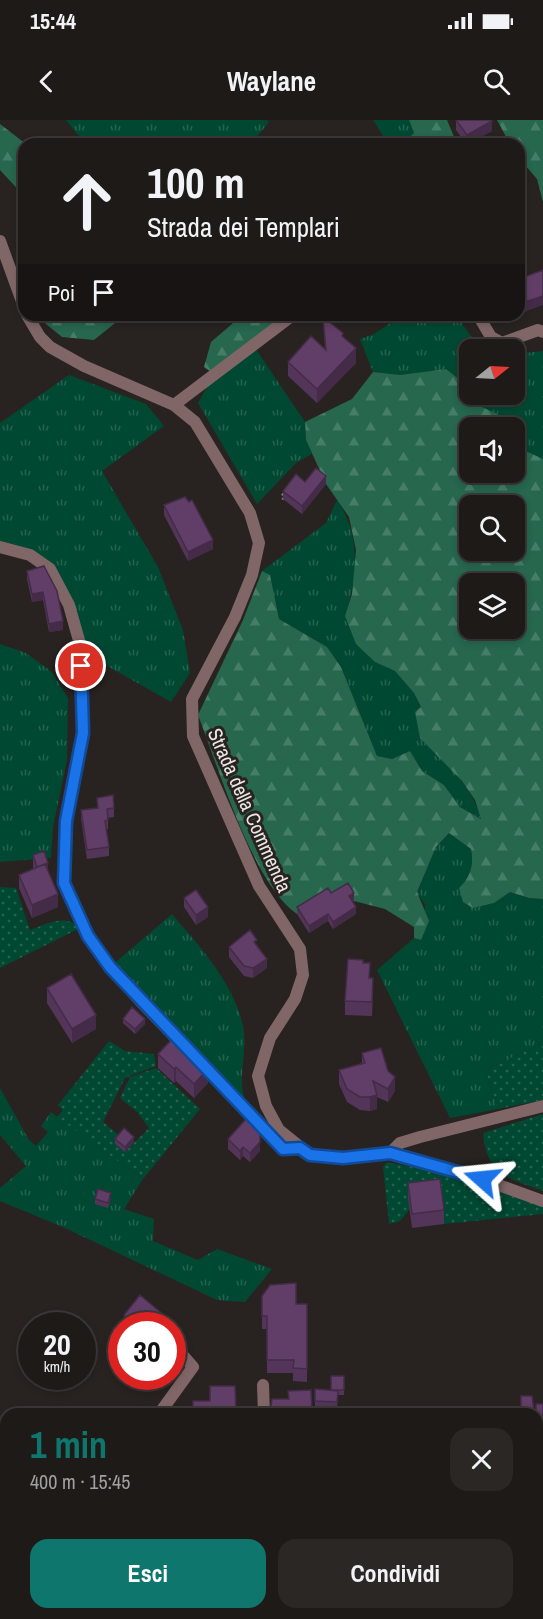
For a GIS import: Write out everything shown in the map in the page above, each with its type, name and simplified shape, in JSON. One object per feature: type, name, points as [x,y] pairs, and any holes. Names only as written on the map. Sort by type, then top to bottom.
[{"type":"street","points":[[0,241],[18,290]]},
{"type":"street","name":"Strada della Commenda","points":[[31,321],[40,337],[50,347],[84,366],[174,405],[195,422],[250,513],[259,543],[252,575],[235,617],[192,699],[190,715],[193,736],[259,885],[300,949],[303,975],[295,999],[270,1038],[258,1076],[266,1106],[279,1130],[310,1155],[343,1158],[390,1153],[462,1172],[543,1201]]},
{"type":"street","points":[[174,405],[285,321]]},
{"type":"street","points":[[482,321],[491,337],[502,344],[538,330],[543,332]]},
{"type":"street","points":[[0,547],[30,555],[50,569],[69,605],[80,644],[83,733],[66,821],[64,883],[88,936],[110,967],[141,1002],[283,1149],[300,1148]]},
{"type":"street","name":"Strada della Commenda","points":[[390,1153],[400,1143],[543,1106]]},
{"type":"street","points":[[186,1359],[193,1367],[186,1377]]},
{"type":"street","points":[[263,1385],[264,1408]]},
{"type":"street","points":[[163,1408],[176,1390]]},
{"type":"green space","points":[[66,120],[267,120],[269,122],[256,138],[80,138]]},
{"type":"green space","points":[[373,120],[409,120],[414,133],[409,138],[384,138]]},
{"type":"green space","points":[[409,120],[447,120],[454,138],[409,138],[414,133]]},
{"type":"green space","points":[[497,120],[543,120],[543,202],[537,179],[525,165],[525,138],[507,138]]},
{"type":"green space","points":[[0,124],[18,138],[18,190],[0,170]]},
{"type":"green space","points":[[42,321],[118,321],[94,340],[62,337]]},
{"type":"green space","points":[[234,321],[285,321],[214,374],[204,367],[211,342]]},
{"type":"green space","points":[[393,321],[460,321],[473,339],[459,339],[459,380],[446,369],[400,375],[373,372],[360,339],[374,334]]},
{"type":"green space","points":[[253,345],[305,422],[306,440],[312,454],[297,462],[257,504],[198,403],[214,374]]},
{"type":"green space","points":[[543,351],[543,459],[525,452],[525,417],[499,417],[498,414],[480,405],[525,405],[525,353]]},
{"type":"green space","points":[[446,369],[459,379],[459,405],[480,405],[498,414],[499,417],[459,417],[459,483],[525,483],[525,451],[543,459],[543,899],[529,898],[510,892],[494,903],[473,908],[463,902],[459,888],[471,870],[471,849],[449,833],[436,847],[417,892],[429,921],[421,940],[414,938],[414,927],[385,909],[354,901],[297,914],[281,899],[266,878],[238,823],[198,715],[243,620],[262,571],[270,575],[279,619],[327,647],[341,667],[377,756],[392,759],[410,751],[422,771],[444,785],[460,807],[481,819],[475,800],[462,781],[420,738],[415,712],[421,707],[414,693],[395,671],[375,662],[356,644],[345,616],[352,594],[356,550],[349,517],[326,484],[306,440],[305,422],[352,399],[373,372],[400,375]]},
{"type":"green space","points":[[69,375],[146,404],[164,426],[102,471],[158,567],[183,630],[190,673],[171,702],[102,663],[80,644],[50,569],[0,547],[0,423]]},
{"type":"green space","points":[[337,500],[350,527],[355,556],[353,586],[345,616],[375,662],[395,671],[414,693],[421,708],[420,738],[457,775],[482,819],[460,807],[444,785],[422,771],[410,751],[392,759],[377,756],[341,667],[327,647],[279,619],[270,576],[262,571],[326,523]]},
{"type":"green space","points":[[0,644],[26,653],[52,672],[68,698],[67,760],[53,827],[51,858],[0,862]]},
{"type":"green space","points":[[449,833],[471,849],[471,870],[460,888],[464,902],[473,908],[494,903],[510,892],[529,898],[543,899],[543,1043],[485,1070],[498,1109],[450,1118],[377,970],[414,938],[421,940],[425,905],[417,893],[436,847]]},
{"type":"green space","points":[[0,887],[16,888],[30,930],[62,920],[80,928],[0,968]]},
{"type":"green space","points":[[172,914],[215,966],[239,1010],[244,1034],[242,1086],[246,1109],[110,967]]},
{"type":"green space","points":[[109,1041],[125,1051],[154,1054],[156,1066],[125,1078],[103,1122],[121,1137],[125,1152],[149,1128],[137,1112],[120,1098],[130,1077],[156,1068],[200,1109],[143,1179],[57,1117],[63,1110],[58,1105]]},
{"type":"green space","points":[[543,1043],[543,1100],[498,1109],[485,1070]]},
{"type":"green space","points":[[0,1088],[29,1140],[36,1146],[48,1132],[41,1126],[51,1112],[143,1179],[124,1209],[154,1219],[153,1241],[198,1260],[217,1249],[272,1269],[245,1302],[217,1300],[65,1228],[0,1201],[0,1188],[26,1166],[0,1135]]},
{"type":"green space","points":[[543,1114],[543,1191],[509,1178],[494,1167],[485,1147],[483,1133]]},
{"type":"green space","points":[[387,1162],[457,1176],[543,1207],[543,1214],[444,1224],[440,1194],[409,1198],[410,1209],[400,1221],[389,1224],[383,1167]]},
{"type":"building","points":[[456,120],[491,120],[492,121],[467,135]]},
{"type":"building","points":[[543,270],[543,296],[525,302],[525,277]]},
{"type":"building","points":[[323,321],[328,321],[343,333],[342,336],[356,348],[317,389],[288,362],[311,336],[326,350]]},
{"type":"building","points":[[316,468],[326,476],[302,506],[283,491],[296,474],[305,482]]},
{"type":"building","points":[[185,497],[189,502],[192,500],[213,540],[188,552],[164,505]]},
{"type":"building","points":[[44,566],[57,591],[63,621],[49,624],[43,592],[32,594],[27,571]]},
{"type":"building","points":[[113,795],[114,808],[107,809],[108,820],[105,821],[109,847],[87,850],[81,810],[98,808],[97,798]]},
{"type":"building","points":[[44,851],[48,863],[37,867],[33,855]]},
{"type":"building","points":[[45,864],[58,894],[32,905],[19,875]]},
{"type":"building","points":[[348,883],[354,893],[349,896],[356,907],[333,922],[328,914],[309,926],[297,907],[328,888],[331,893]]},
{"type":"building","points":[[196,890],[208,907],[196,915],[184,898]]},
{"type":"building","points":[[250,930],[257,940],[254,942],[267,959],[253,968],[244,966],[229,947]]},
{"type":"building","points":[[348,959],[370,963],[369,978],[373,978],[372,1002],[345,1001]]},
{"type":"building","points":[[71,974],[96,1015],[72,1029],[47,988]]},
{"type":"building","points":[[132,1007],[145,1019],[135,1029],[123,1019]]},
{"type":"building","points":[[174,1037],[208,1069],[194,1084],[158,1054]]},
{"type":"building","points":[[381,1048],[388,1071],[395,1077],[388,1089],[373,1081],[377,1095],[360,1097],[347,1089],[339,1070],[365,1063],[362,1053]]},
{"type":"building","points":[[246,1119],[259,1131],[260,1137],[260,1142],[250,1153],[243,1147],[240,1151],[228,1139]]},
{"type":"building","points":[[124,1128],[134,1137],[125,1147],[115,1139]]},
{"type":"building","points":[[440,1179],[444,1210],[412,1214],[408,1183]]},
{"type":"building","points":[[98,1189],[111,1193],[108,1203],[95,1199]]},
{"type":"building","points":[[296,1283],[296,1304],[307,1304],[307,1369],[293,1368],[294,1360],[267,1360],[267,1316],[262,1316],[262,1296],[270,1285]]},
{"type":"building","points":[[140,1295],[160,1312],[126,1312]]},
{"type":"building","points":[[331,1376],[344,1376],[344,1390],[331,1390]]},
{"type":"building","points":[[210,1386],[235,1386],[236,1408],[193,1408],[193,1401],[210,1401]]},
{"type":"building","points":[[315,1389],[338,1391],[337,1402],[315,1401]]},
{"type":"building","points":[[311,1390],[312,1408],[268,1408],[271,1406],[272,1399],[289,1399],[288,1391]]},
{"type":"building","points":[[521,1396],[532,1396],[534,1408],[521,1408]]},
{"type":"building","points":[[536,1404],[543,1404],[543,1408],[536,1408]]},
{"type":"route","points":[[81,666],[83,733],[66,821],[64,883],[88,936],[110,967],[283,1149],[300,1148],[310,1155],[343,1158],[390,1153],[482,1179]]}]
